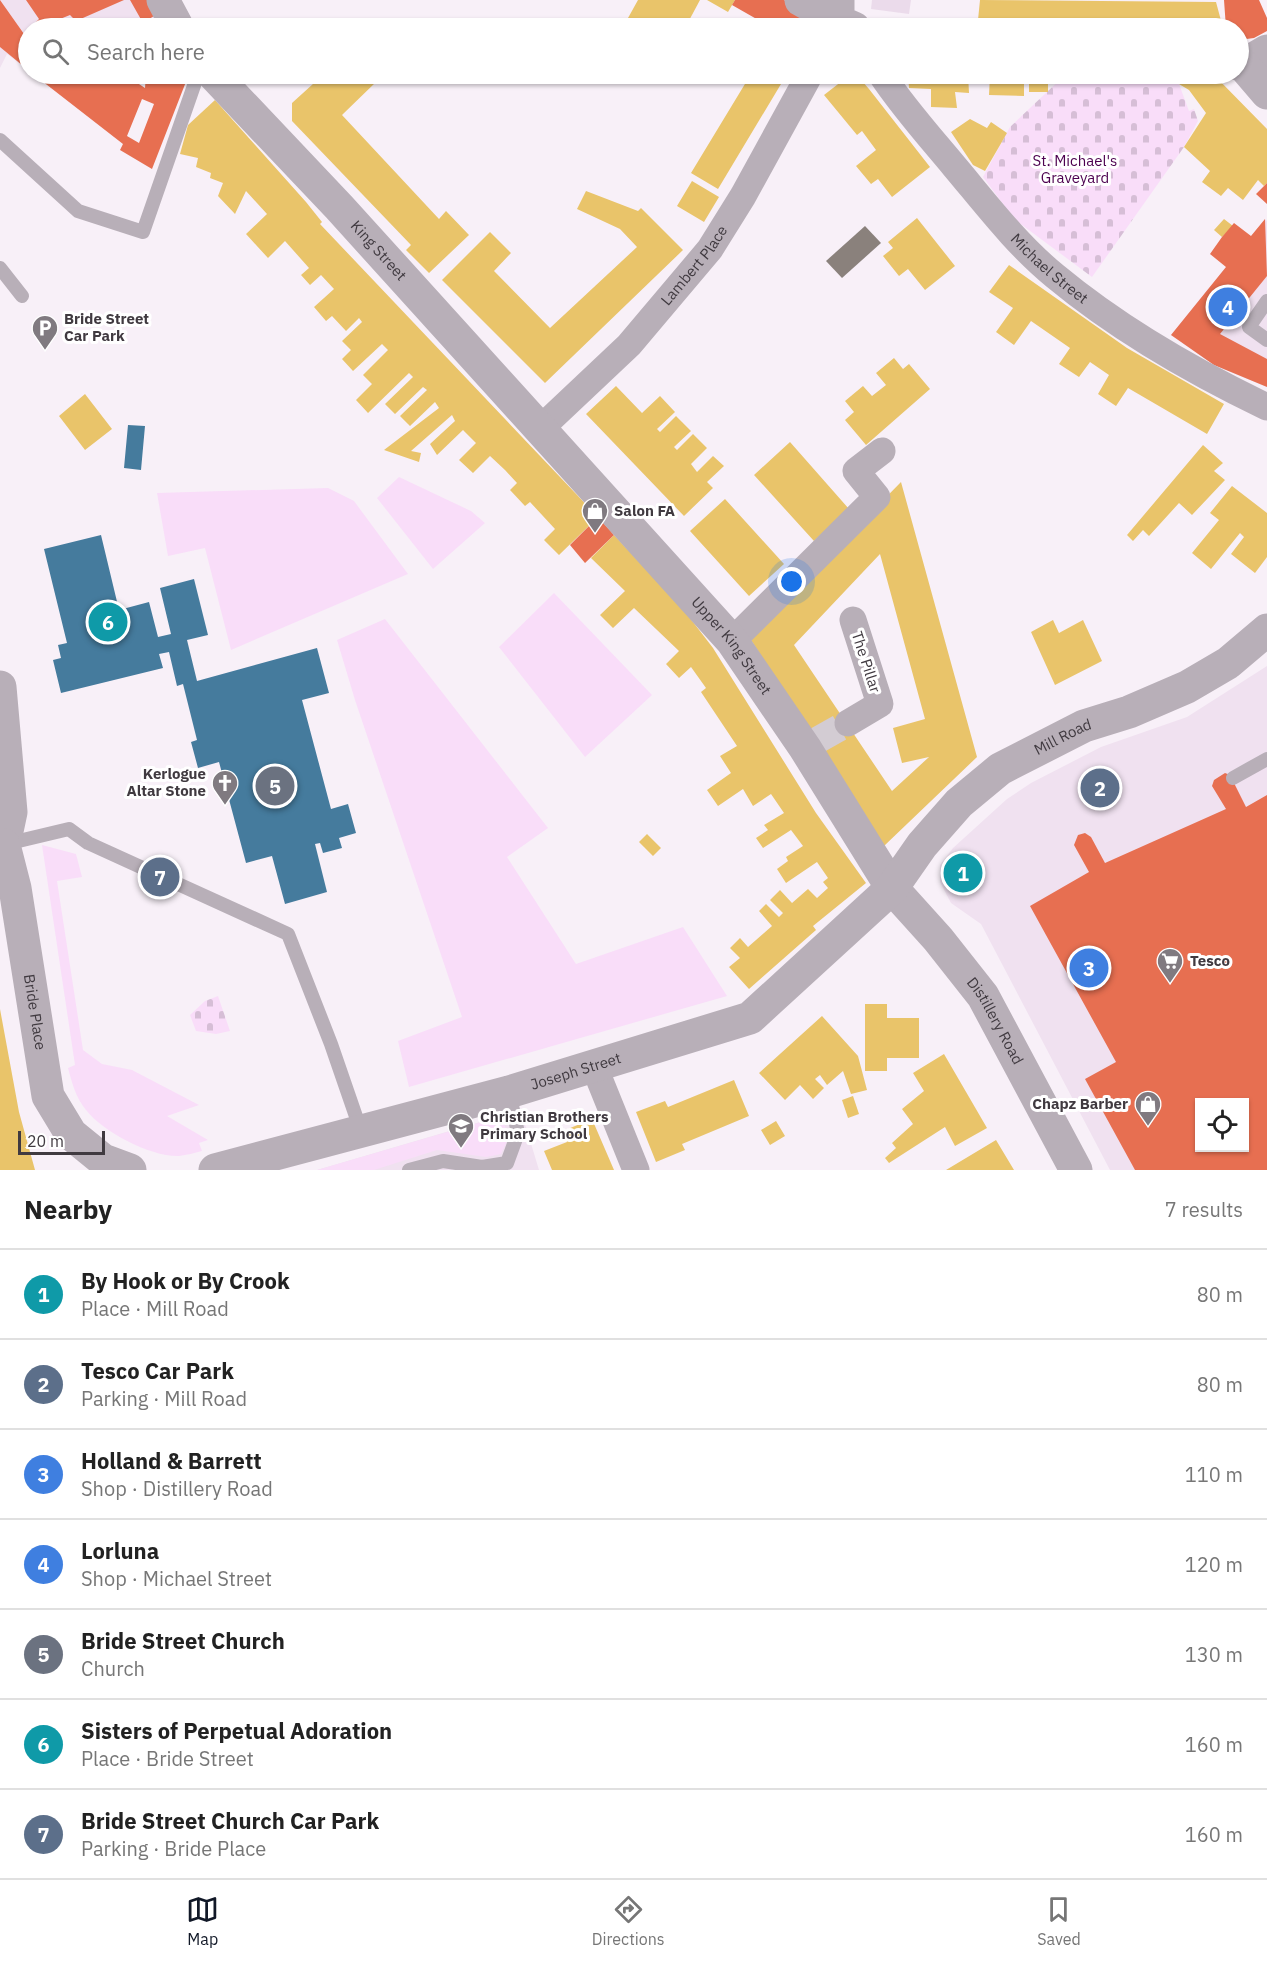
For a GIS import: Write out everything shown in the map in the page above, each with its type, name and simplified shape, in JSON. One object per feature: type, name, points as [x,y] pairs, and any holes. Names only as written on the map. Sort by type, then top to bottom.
[{"type":"main road","points":[[163,0],[173,18]]},
{"type":"main road","points":[[801,0],[837,18]]},
{"type":"main road","points":[[1249,60],[1267,93]]},
{"type":"main road","name":"King Street","points":[[222,84],[541,428]]},
{"type":"main road","name":"Upper King Street","points":[[541,428],[732,641],[811,745],[892,888]]},
{"type":"main road","name":"Mill Road","points":[[892,888],[922,845],[959,803],[1000,769],[1084,726],[1187,687],[1228,663],[1267,630]]},
{"type":"main road","points":[[0,687],[11,812],[2,845]]},
{"type":"main road","name":"Bride Place","points":[[2,845],[15,888],[48,1096],[71,1134],[110,1167]]},
{"type":"main road","name":"Joseph Street","points":[[215,1170],[509,1092],[750,1018],[892,888]]},
{"type":"main road","name":"Distillery Road","points":[[892,888],[938,939],[983,996],[1076,1170]]},
{"type":"street","name":"Lambert Place","points":[[541,428],[629,345],[710,249],[743,196],[805,84]]},
{"type":"street","name":"Michael Street","points":[[888,84],[899,101],[998,220],[1054,276],[1119,324],[1197,373],[1267,407]]},
{"type":"street","points":[[732,641],[877,497],[856,471],[882,451]]},
{"type":"street","name":"The Pillar","points":[[848,723],[880,704],[853,620]]},
{"type":"street","points":[[594,1066],[636,1170]]},
{"type":"lane","points":[[0,140],[78,211],[143,232],[195,84]]},
{"type":"lane","points":[[0,268],[22,296]]},
{"type":"lane","points":[[1267,302],[1249,327],[1267,340]]},
{"type":"lane","points":[[1233,778],[1267,759]]},
{"type":"lane","points":[[2,845],[69,829],[88,843],[288,934],[331,1044],[361,1131]]},
{"type":"lane","points":[[409,1170],[443,1161],[483,1167],[507,1163],[518,1133],[509,1092]]},
{"type":"shaded area","points":[[0,0],[149,0],[156,18],[18,18],[18,62],[7,54],[0,68]]},
{"type":"shaded area","points":[[1265,219],[1267,221],[1267,387],[1214,365],[1171,335]]},
{"type":"shaded area","points":[[1267,666],[1267,1170],[1110,1170],[981,924],[951,903],[940,882],[940,865],[953,848],[1007,799],[1031,783],[1101,747],[1187,717]]},
{"type":"shaded area","name":"Christian Brothers Primary School","points":[[518,1111],[526,1127],[539,1170],[317,1170]]},
{"type":"green space","name":"St. Michael's Graveyard","points":[[1055,84],[1179,84],[1189,111],[1194,109],[1198,121],[1184,147],[1092,277],[1014,219],[983,177],[1010,127]]},
{"type":"green space","points":[[399,477],[471,511],[485,523],[433,569],[377,498]]},
{"type":"green space","points":[[328,488],[354,501],[408,574],[231,650],[205,548],[168,556],[157,493]]},
{"type":"green space","points":[[554,593],[652,695],[585,757],[499,647]]},
{"type":"green space","points":[[385,619],[548,828],[507,857],[576,964],[683,927],[727,996],[409,1087],[398,1041],[462,1017],[337,640]]},
{"type":"green space","points":[[42,845],[76,854],[82,877],[57,881],[83,1050],[102,1064],[132,1070],[199,1105],[167,1116],[208,1140],[199,1143],[202,1151],[179,1156],[142,1148],[104,1127],[86,1110],[80,1100],[68,1068],[75,1065]]},
{"type":"green space","points":[[218,996],[230,1031],[216,1034],[196,1031],[190,1015],[205,1001]]},
{"type":"green space","points":[[485,1121],[504,1124],[509,1136],[501,1154],[486,1157],[437,1150],[374,1170],[317,1170]]},
{"type":"building: Homes","points":[[638,0],[700,0],[690,18],[628,18]]},
{"type":"building: Homes","points":[[707,0],[735,0],[728,12]]},
{"type":"building: Homes","points":[[980,0],[1216,2],[1220,18],[978,18]]},
{"type":"building: Homes","points":[[313,84],[374,84],[342,115],[439,219],[446,211],[469,235],[429,273],[406,250],[411,245],[292,121],[292,103]]},
{"type":"building: Homes","points":[[745,84],[781,84],[718,189],[691,173]]},
{"type":"building: Homes","points":[[838,84],[865,84],[930,167],[892,197],[878,179],[871,184],[856,166],[876,150],[862,131],[857,135],[824,95]]},
{"type":"building: Homes","points":[[909,84],[969,84],[969,93],[955,92],[957,108],[931,107],[931,89],[909,88]]},
{"type":"building: Homes","points":[[990,84],[1024,84],[1024,96],[989,95]]},
{"type":"building: Homes","points":[[1029,84],[1048,84],[1048,92],[1029,92]]},
{"type":"building: Homes","points":[[1179,84],[1223,84],[1267,129],[1267,183],[1264,186],[1258,180],[1243,200],[1228,188],[1221,196],[1202,182],[1210,171],[1184,147],[1206,113],[1189,90]]},
{"type":"building: Homes","points":[[215,100],[306,202],[322,222],[320,224],[598,517],[559,555],[544,540],[555,529],[530,502],[525,506],[510,490],[517,483],[505,470],[490,456],[473,473],[459,460],[476,443],[463,430],[437,455],[430,444],[455,421],[452,415],[411,451],[421,453],[419,462],[384,450],[439,408],[435,402],[410,426],[400,416],[427,390],[423,387],[395,414],[385,404],[413,377],[409,373],[368,413],[356,400],[372,384],[363,375],[388,350],[382,344],[353,371],[342,359],[351,350],[342,341],[362,322],[359,318],[346,331],[332,316],[326,321],[314,307],[334,289],[321,275],[310,285],[301,275],[309,268],[285,241],[268,258],[246,234],[267,214],[246,191],[235,214],[218,196],[223,183],[210,178],[211,173],[196,167],[198,158],[180,154],[188,125]]},
{"type":"building: Homes","points":[[970,119],[987,128],[991,122],[1007,133],[985,171],[973,165],[951,132]]},
{"type":"building: Homes","points":[[692,181],[719,197],[704,222],[677,206]]},
{"type":"building: Homes","points":[[586,191],[638,211],[641,208],[683,250],[545,383],[442,280],[490,232],[511,253],[494,271],[550,328],[637,247],[620,229],[577,209]]},
{"type":"building: Homes","points":[[917,218],[955,266],[925,290],[908,269],[899,276],[883,256],[893,248],[888,242]]},
{"type":"building: Homes","points":[[1224,219],[1233,226],[1222,237],[1214,230]]},
{"type":"building: Homes","points":[[1009,265],[1127,348],[1224,404],[1207,434],[1128,388],[1116,406],[1098,394],[1109,375],[1090,362],[1079,377],[1059,364],[1070,348],[1031,321],[1014,345],[996,332],[1013,308],[989,292]]},
{"type":"building: Homes","points":[[894,358],[903,369],[909,364],[930,389],[866,445],[845,420],[854,412],[845,401],[863,386],[872,396],[886,385],[876,373]]},
{"type":"building: Homes","points":[[616,386],[642,413],[660,396],[675,412],[657,429],[660,432],[676,416],[691,431],[674,447],[677,450],[693,434],[707,448],[691,464],[697,472],[713,456],[724,466],[707,482],[713,488],[684,516],[586,414]]},
{"type":"building: Homes","points":[[85,394],[112,429],[85,450],[59,416]]},
{"type":"building: Homes","points":[[790,442],[849,509],[814,541],[754,475]]},
{"type":"building: Homes","points":[[1203,445],[1223,463],[1214,471],[1225,480],[1192,515],[1179,503],[1149,536],[1143,530],[1133,541],[1127,535]]},
{"type":"building: Homes","points":[[901,482],[977,757],[884,846],[749,637]],"holes":[[[880,554],[925,719],[893,728],[902,763],[929,757],[892,791],[794,645]]]},
{"type":"building: Homes","points":[[1232,486],[1267,513],[1267,557],[1255,573],[1231,554],[1244,537],[1240,533],[1211,569],[1192,553],[1219,520],[1210,513]]},
{"type":"building: Homes","points":[[725,499],[784,564],[749,596],[690,531]]},
{"type":"building: Homes","points":[[614,535],[683,609],[713,648],[816,813],[866,883],[813,926],[816,930],[749,989],[729,967],[740,958],[730,948],[740,938],[748,947],[772,926],[759,911],[766,904],[779,917],[783,913],[770,900],[780,890],[792,903],[808,889],[817,898],[828,888],[823,882],[828,878],[817,862],[786,883],[777,869],[788,861],[786,857],[803,846],[791,830],[763,848],[756,838],[768,830],[764,825],[784,813],[771,794],[753,806],[743,789],[718,806],[707,790],[731,773],[720,756],[737,746],[701,692],[706,688],[691,667],[679,678],[666,664],[679,651],[634,608],[613,628],[600,615],[625,591],[591,558]]},
{"type":"building: Homes","points":[[1053,620],[1059,633],[1083,620],[1102,661],[1055,685],[1031,632]]},
{"type":"building: Homes","points":[[647,834],[661,848],[653,856],[639,842]]},
{"type":"building: Homes","points":[[865,1004],[887,1004],[887,1018],[919,1018],[919,1058],[887,1058],[887,1071],[865,1071]]},
{"type":"building: Homes","points":[[0,1009],[19,1112],[35,1170],[0,1170]]},
{"type":"building: Homes","points":[[822,1016],[858,1056],[867,1090],[851,1094],[843,1071],[827,1085],[820,1075],[815,1079],[824,1088],[813,1099],[800,1085],[785,1100],[759,1073]]},
{"type":"building: Homes","points":[[944,1054],[987,1128],[955,1146],[945,1127],[889,1163],[885,1158],[896,1148],[892,1143],[913,1124],[902,1109],[924,1091],[913,1073]]},
{"type":"building: Homes","points":[[734,1080],[749,1116],[682,1144],[685,1150],[656,1162],[636,1112],[665,1101],[668,1107]]},
{"type":"building: Homes","points":[[853,1096],[859,1114],[848,1118],[842,1100]]},
{"type":"building: Homes","points":[[592,1119],[614,1170],[552,1170],[544,1151],[567,1142],[563,1131]]},
{"type":"building: Homes","points":[[776,1121],[785,1136],[770,1145],[761,1130]]},
{"type":"building: Homes","points":[[996,1140],[1014,1170],[946,1170]]},
{"type":"building: Shops","points":[[0,0],[18,26],[18,62],[0,47]]},
{"type":"building: Shops","points":[[26,0],[124,0],[83,18],[73,18],[70,15],[62,18],[38,18]]},
{"type":"building: Shops","points":[[130,0],[149,0],[157,14],[151,18],[140,18]]},
{"type":"building: Shops","points":[[735,0],[784,0],[811,18],[755,18],[732,5]]},
{"type":"building: Shops","points":[[1224,0],[1259,0],[1267,18],[1267,31],[1249,39],[1249,18],[1225,18]]},
{"type":"building: Shops","points":[[46,84],[139,84],[145,88],[145,84],[185,84],[152,169],[120,150],[123,144]],"holes":[[[142,99],[154,104],[139,143],[127,136]]]},
{"type":"building: Shops","points":[[1267,183],[1267,204],[1256,194]]},
{"type":"building: Shops","points":[[1265,219],[1267,276],[1220,334],[1267,359],[1267,387],[1214,365],[1171,335],[1226,267],[1210,254],[1222,237],[1234,223],[1251,236]]},
{"type":"building: Shops","points":[[598,517],[614,535],[585,563],[570,545]]},
{"type":"building: Shops","name":"Tesco","points":[[1225,773],[1230,775],[1246,807],[1267,795],[1267,1170],[1135,1170],[1085,1079],[1116,1062],[1030,906],[1089,872],[1074,845],[1078,835],[1085,833],[1091,837],[1105,863],[1226,809],[1212,786],[1214,780]]},
{"type":"building: Public","points":[[128,425],[145,426],[141,470],[124,468]]},
{"type":"building: Public","points":[[101,535],[119,610],[149,602],[158,637],[171,634],[160,588],[194,579],[208,635],[187,640],[197,681],[317,648],[329,693],[302,700],[331,809],[348,804],[356,833],[339,838],[342,848],[323,853],[320,843],[315,844],[327,892],[285,904],[272,856],[246,863],[219,762],[198,768],[191,742],[197,740],[183,684],[177,686],[169,652],[159,654],[163,668],[61,693],[53,660],[61,658],[58,645],[67,643],[44,549]]},
{"type":"building: Industry","points":[[865,226],[881,243],[842,278],[826,261]]},
{"type":"building: Other","points":[[872,0],[911,0],[909,14],[871,9]]},
{"type":"tunnel","points":[[816,741],[848,723]]},
{"type":"place","name":"Lorluna","points":[[1228,307]]},
{"type":"place","name":"Bride Street Car Park","points":[[45,351]]},
{"type":"place","name":"Salon FA","points":[[595,534]]},
{"type":"place","name":"Sisters of Perpetual Adoration","points":[[108,622]]},
{"type":"place","name":"Bride Street Church","points":[[275,786]]},
{"type":"place","name":"Tesco Car Park","points":[[1100,788]]},
{"type":"place","name":"Kerlogue Altar Stone","points":[[225,806]]},
{"type":"place","name":"By Hook or By Crook","points":[[963,873]]},
{"type":"place","name":"Bride Street Church Car Park","points":[[160,877]]},
{"type":"place","name":"Holland & Barrett","points":[[1089,968]]},
{"type":"place","name":"Tesco","points":[[1170,984]]},
{"type":"place","name":"Chapz Barber","points":[[1148,1127]]},
{"type":"place","name":"Christian Brothers Primary School","points":[[461,1149]]}]
